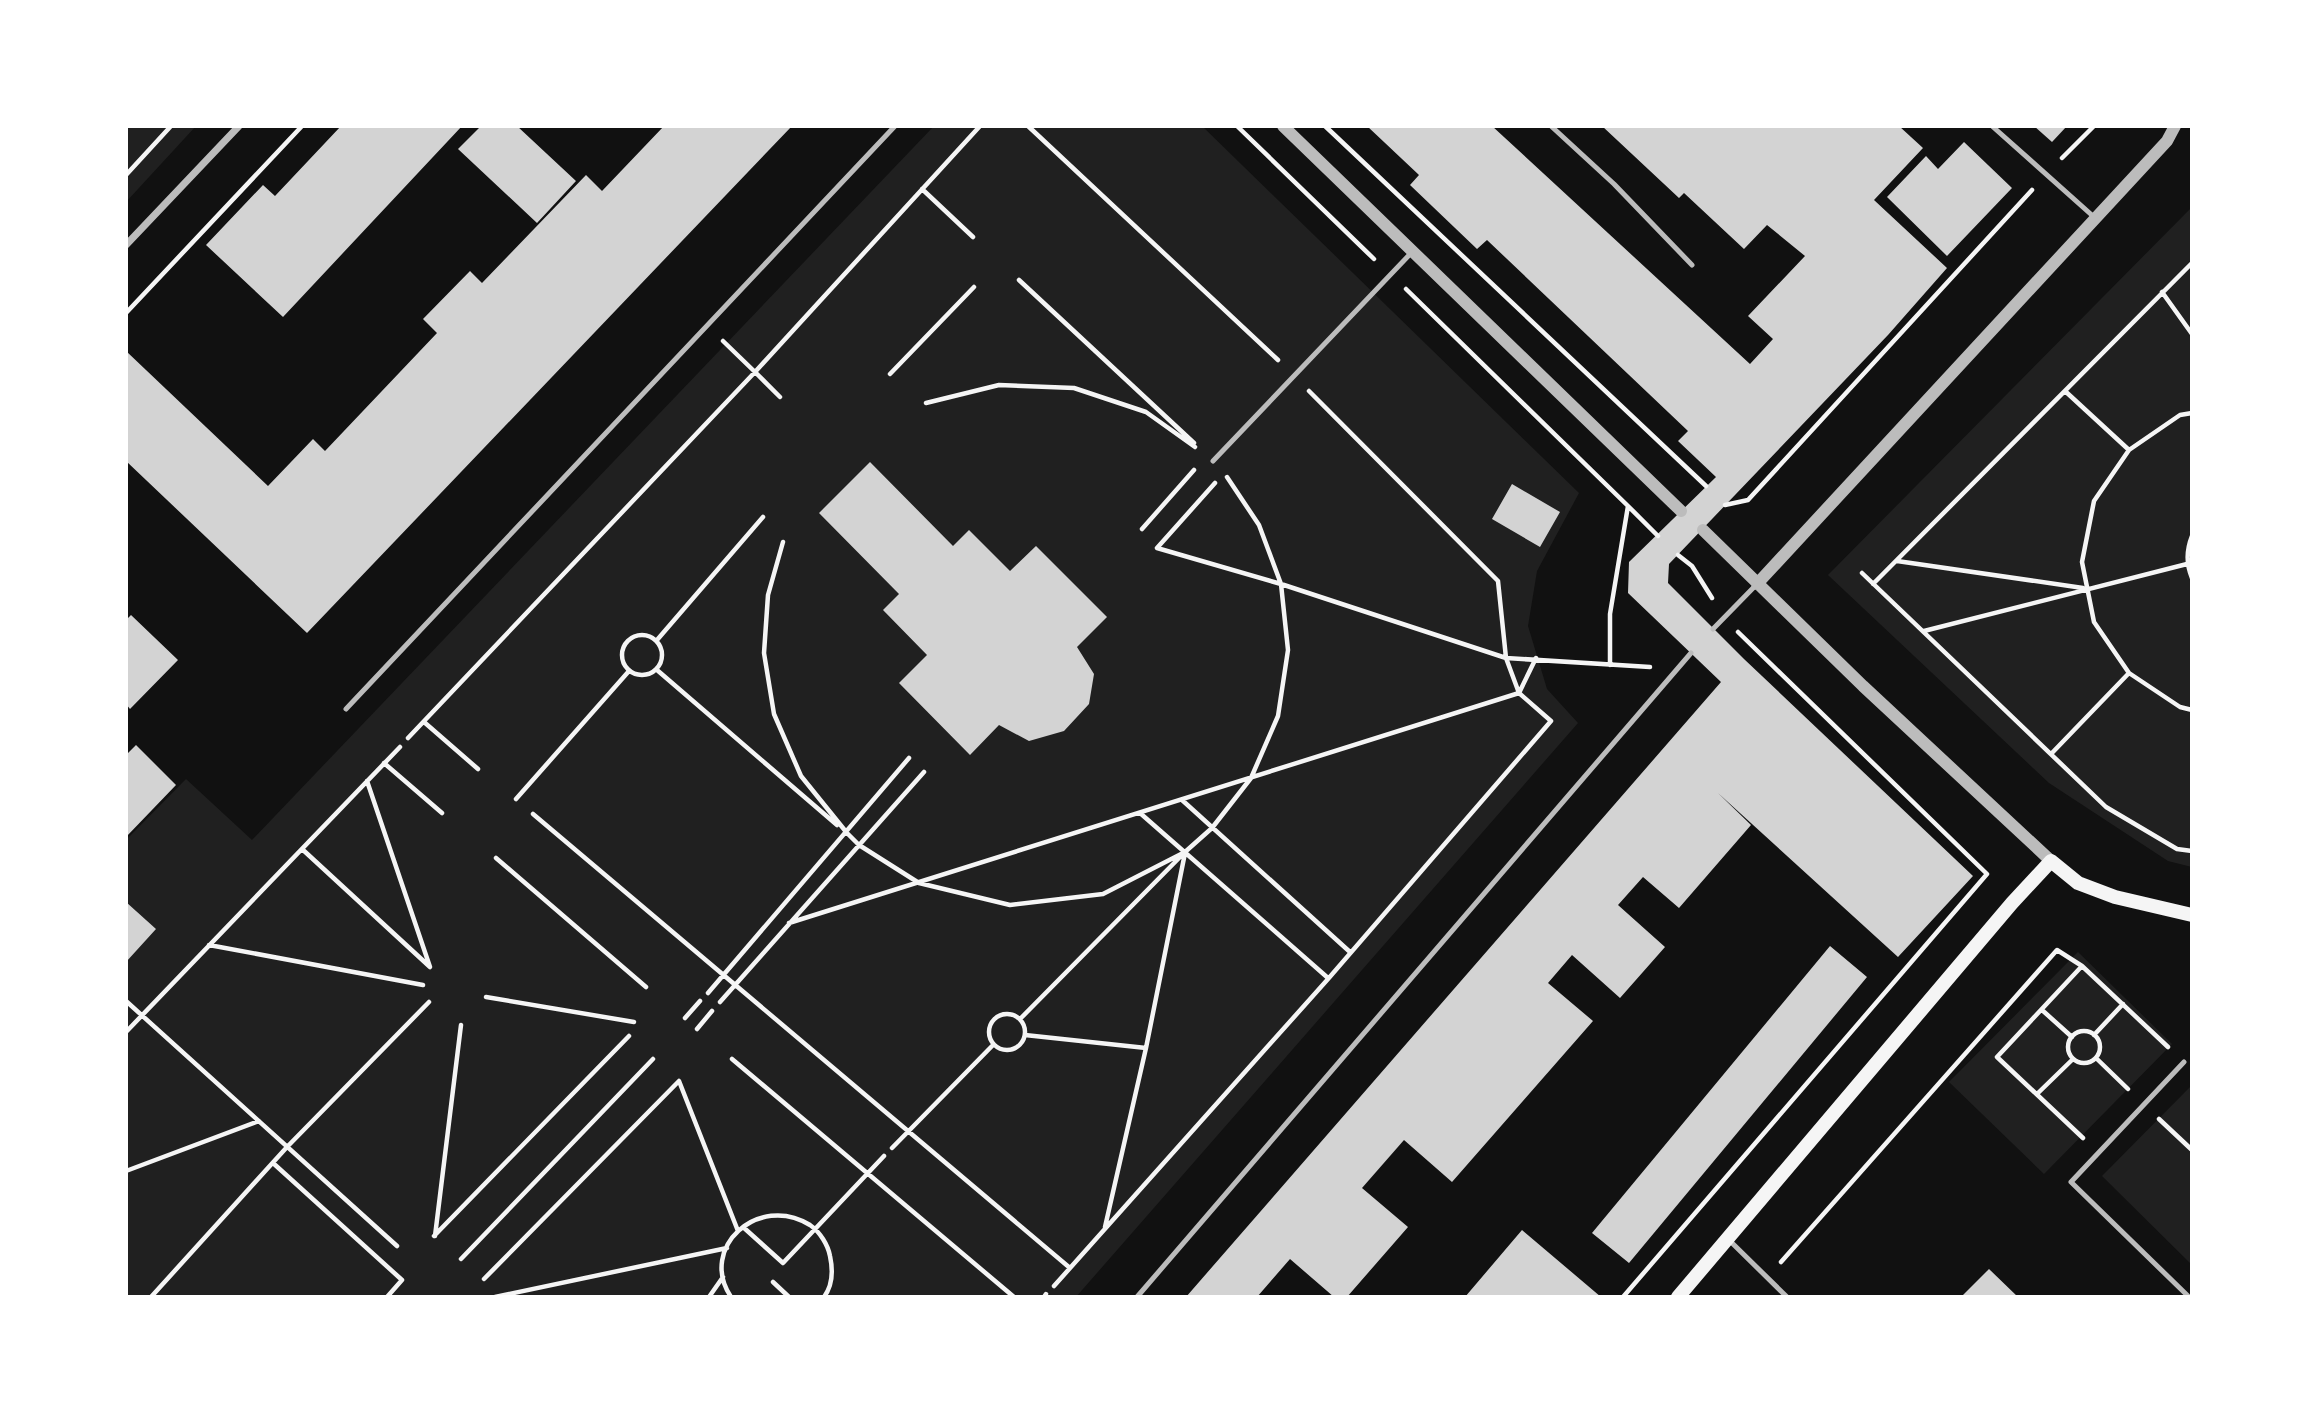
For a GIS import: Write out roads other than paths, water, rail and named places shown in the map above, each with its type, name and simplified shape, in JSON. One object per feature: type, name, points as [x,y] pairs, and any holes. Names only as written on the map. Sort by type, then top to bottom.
[{"type":"main road","points":[[1678,1297],[2012,903],[2051,861],[2078,883],[2115,897],[2192,915]]},
{"type":"street","points":[[126,245],[239,126]]},
{"type":"street","points":[[1283,126],[1681,512]]},
{"type":"street","points":[[1757,584],[2167,141],[2175,126]]},
{"type":"street","points":[[1703,530],[1863,686],[2051,861]]},
{"type":"lane","points":[[346,709],[895,126]]},
{"type":"lane","points":[[1551,126],[1614,184],[1692,265]]},
{"type":"lane","points":[[1992,126],[2096,218]]},
{"type":"lane","points":[[1213,461],[1413,251]]},
{"type":"lane","points":[[1713,629],[1757,584]]},
{"type":"lane","points":[[1137,1297],[1690,653]]},
{"type":"lane","points":[[2184,1062],[2071,1182],[2189,1297]]},
{"type":"lane","points":[[1728,1238],[1787,1297]]}]
